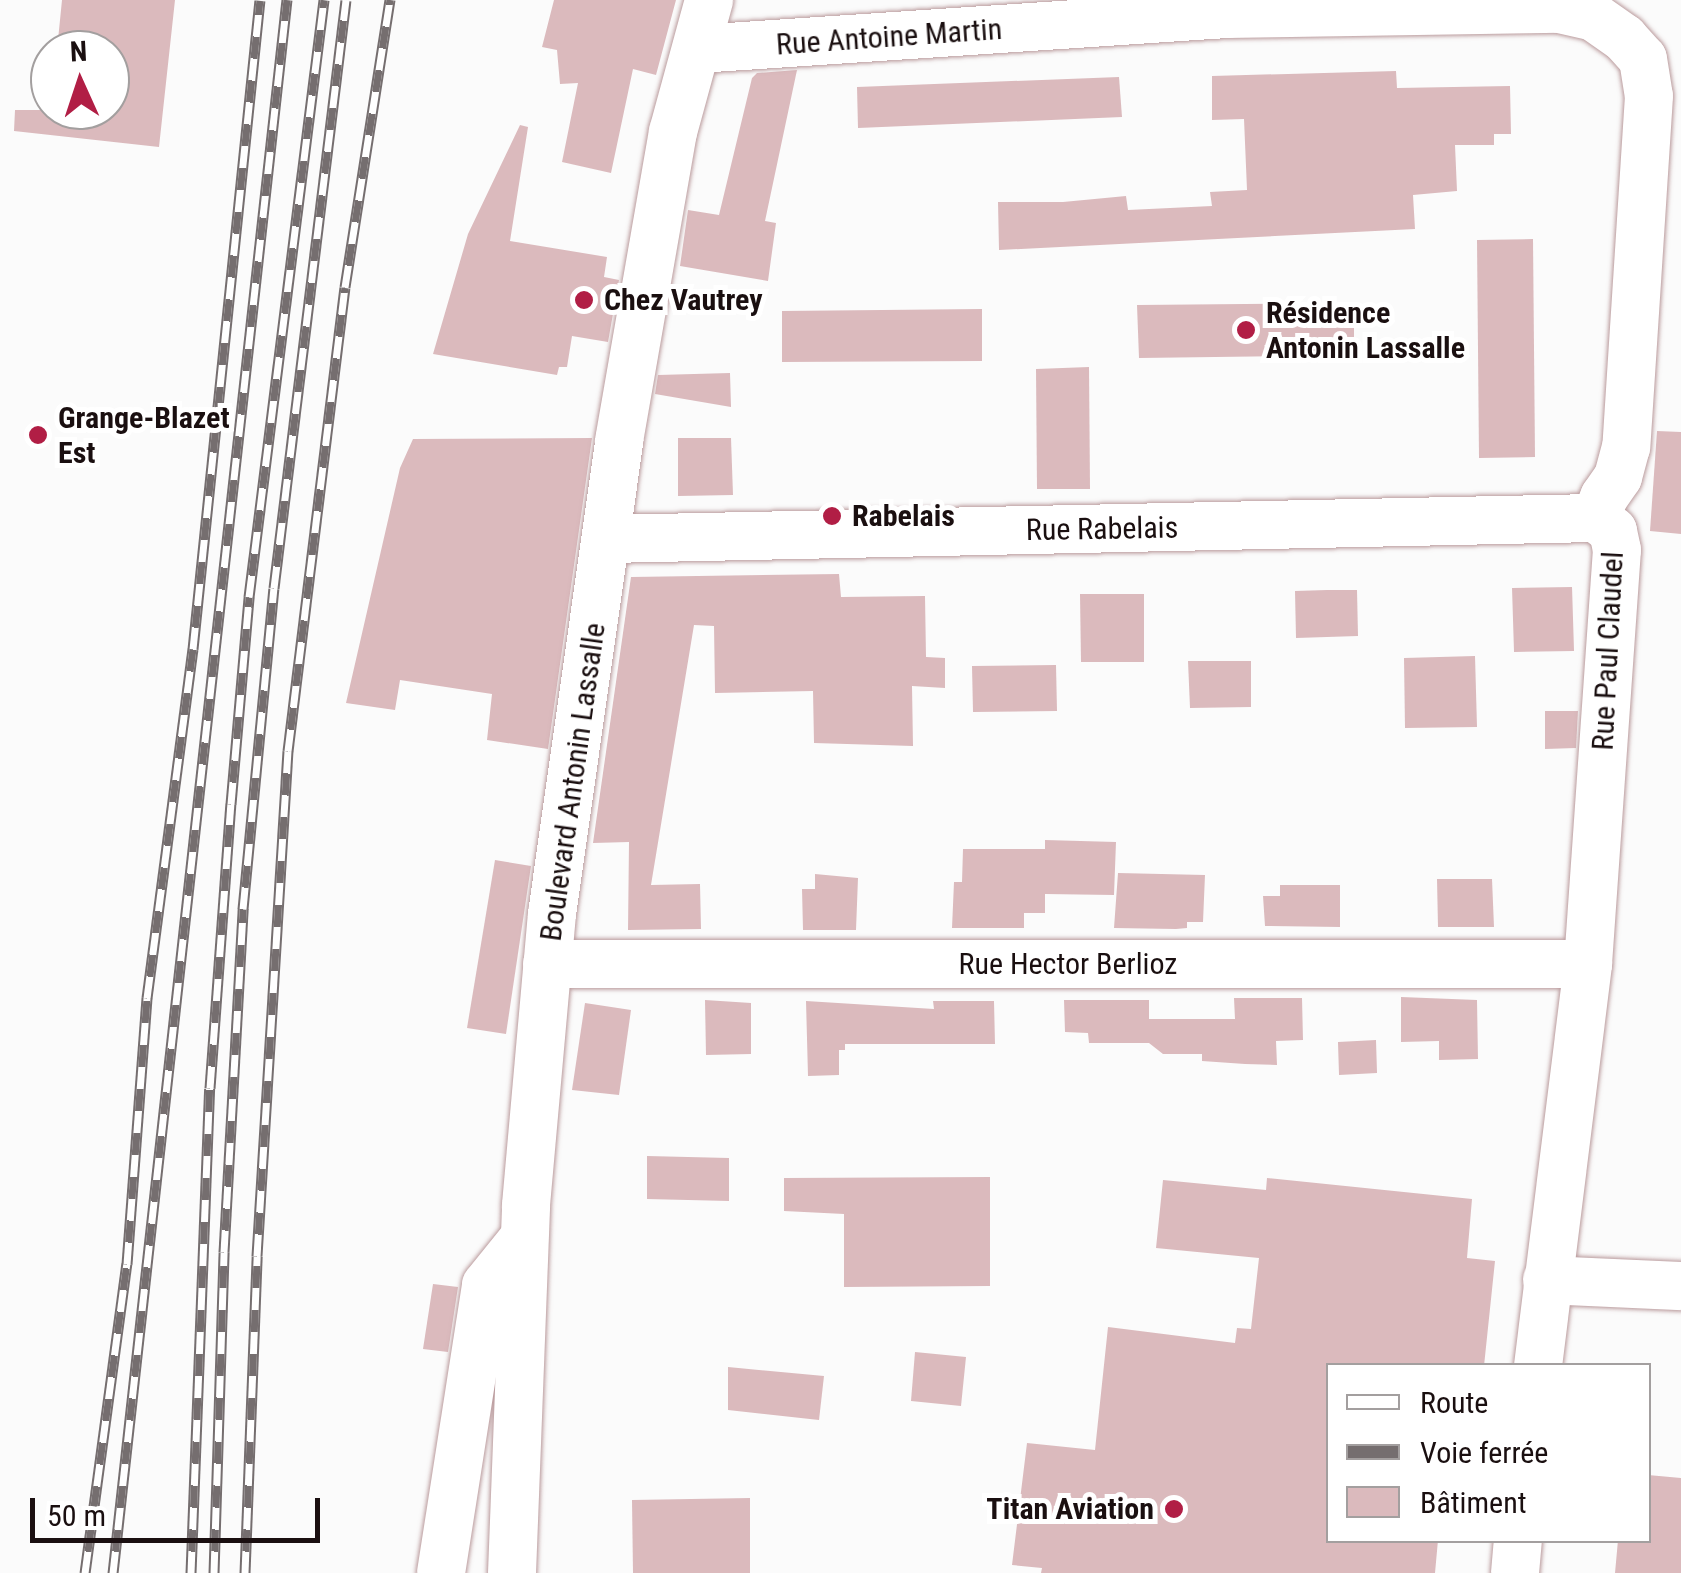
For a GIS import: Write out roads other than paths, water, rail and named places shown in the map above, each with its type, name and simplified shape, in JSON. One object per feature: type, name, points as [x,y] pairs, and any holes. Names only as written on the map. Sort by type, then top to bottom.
[{"type":"street","name":"Boulevard Antonin Lassalle","points":[[512,1573],[524,1238],[547,964],[620,442],[673,132],[709,0]]},
{"type":"street","name":"Rue Antoine Martin","points":[[698,49],[1227,14],[1560,5]]},
{"type":"street","name":"Rue Paul Claudel","points":[[1538,1363],[1588,964],[1617,550],[1614,531],[1596,518],[1618,477],[1626,447],[1650,96],[1644,59],[1624,38],[1594,17],[1560,5]]},
{"type":"street","name":"Rue Rabelais","points":[[608,539],[1596,518]]},
{"type":"street","name":"Rue Hector Berlioz","points":[[547,964],[1588,964]]},
{"type":"street","points":[[440,1573],[486,1285],[524,1238]]},
{"type":"street","points":[[1547,1280],[1681,1286]]},
{"type":"street","points":[[1515,1573],[1518,1543]]},
{"type":"railway","points":[[85,1573],[127,1264],[147,998],[193,649],[260,0]]},
{"type":"railway","points":[[113,1573],[287,0]]},
{"type":"railway","points":[[191,1573],[210,1088],[231,804],[249,597],[324,0]]},
{"type":"railway","points":[[214,1573],[224,1252],[243,909],[274,588],[346,0]]},
{"type":"railway","points":[[245,1573],[257,1256],[288,751],[345,287],[390,0]]},
{"type":"place","name":"Chez Vautrey","points":[[584,300]]},
{"type":"place","name":"Résidence Antonin Lassalle","points":[[1246,330]]},
{"type":"place","name":"Grange-Blazet Est","points":[[38,435]]},
{"type":"place","name":"Rabelais","points":[[832,516]]},
{"type":"place","name":"Titan Aviation","points":[[1174,1509]]}]
